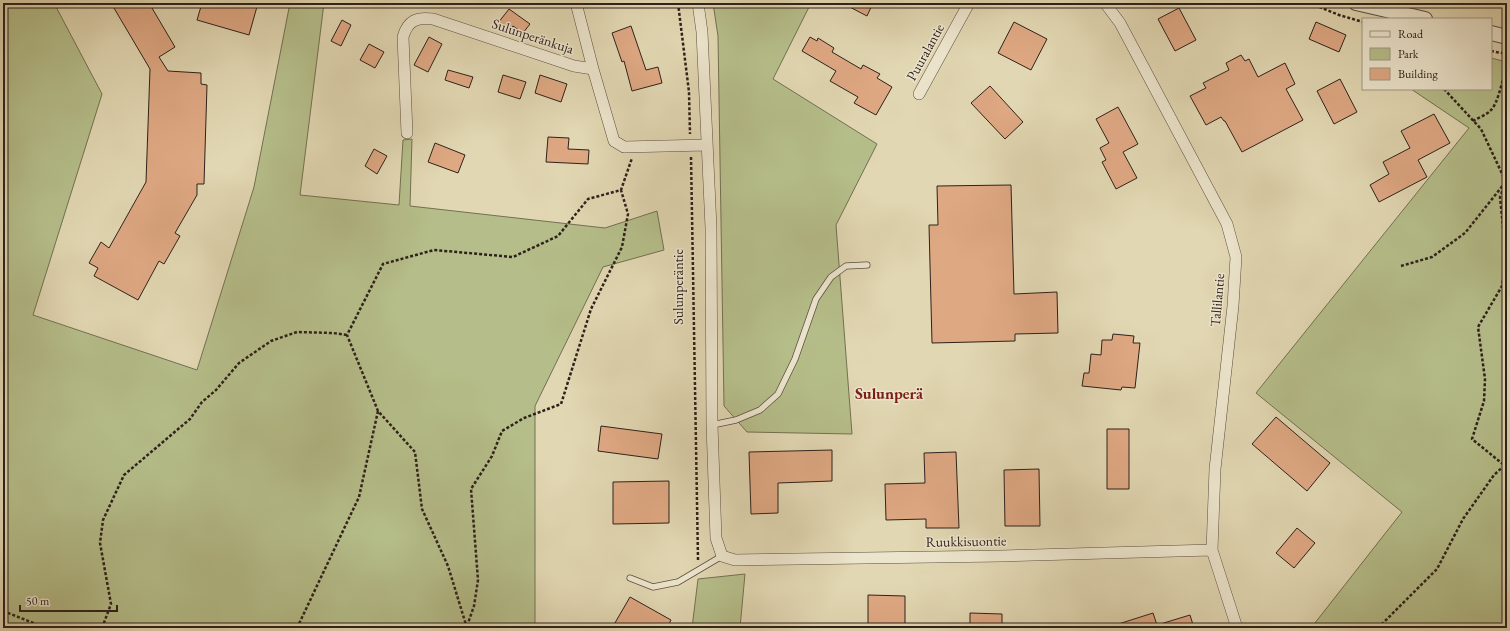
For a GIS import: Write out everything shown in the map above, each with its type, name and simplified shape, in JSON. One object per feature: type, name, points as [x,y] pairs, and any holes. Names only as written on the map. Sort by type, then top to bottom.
[{"type":"street","points":[[576,3],[614,142],[624,147],[707,146]]},
{"type":"street","points":[[698,3],[702,32],[711,228],[712,425],[716,538],[722,556]]},
{"type":"street","name":"Puuralantie","points":[[919,94],[970,3]]},
{"type":"street","name":"Tallilantie","points":[[1105,3],[1120,23],[1227,224],[1236,257],[1233,306],[1215,469],[1212,550],[1237,628]]},
{"type":"street","points":[[1356,3],[1421,18]]},
{"type":"street","name":"Sulunperänkuja","points":[[407,133],[403,37],[411,22],[421,17],[433,19],[574,66],[593,69]]},
{"type":"street","points":[[1492,33],[1507,37]]},
{"type":"street","name":"Ruukkisuontie","points":[[722,556],[735,560],[743,560],[994,556],[1212,550]]},
{"type":"lane","points":[[712,425],[736,420],[760,410],[778,394],[795,359],[816,299],[831,277],[846,266],[866,265]]},
{"type":"lane","points":[[630,578],[653,587],[678,582],[722,556]]},
{"type":"path","name":"Sulunperäntie","points":[[678,3],[689,92],[691,146],[698,570]]},
{"type":"path","points":[[1310,3],[1339,16],[1362,22]]},
{"type":"path","points":[[1492,51],[1507,54]]},
{"type":"path","points":[[1473,121],[1490,111],[1497,97],[1502,78],[1507,70]]},
{"type":"path","points":[[1445,90],[1481,129],[1506,182],[1500,197],[1506,257],[1502,286],[1478,327],[1485,378],[1484,402],[1472,438],[1504,465],[1507,484]]},
{"type":"path","points":[[467,628],[474,606],[478,580],[471,489],[492,456],[502,432],[524,418],[561,404],[591,309],[622,247],[628,214],[621,190],[636,147]]},
{"type":"path","points":[[1401,266],[1432,257],[1466,233],[1506,182]]},
{"type":"path","points":[[467,628],[448,566],[422,509],[415,452],[378,411],[347,336],[383,264],[434,250],[513,257],[558,236],[588,199],[621,190]]},
{"type":"path","points":[[102,628],[111,604],[100,543],[103,520],[124,475],[190,419],[202,402],[216,390],[239,363],[271,340],[298,332],[333,333],[347,336]]},
{"type":"path","points":[[298,628],[359,497],[378,411]]},
{"type":"path","points":[[1378,628],[1437,569],[1463,519],[1494,475],[1507,463]]},
{"type":"path","points":[[3,611],[46,628]]},
{"type":"green space","points":[[3,3],[54,3],[102,94],[33,315],[197,370],[254,187],[290,3],[324,3],[300,195],[399,205],[403,140],[412,139],[410,206],[605,228],[657,211],[664,250],[603,267],[535,406],[535,628],[3,628]]},
{"type":"green space","points":[[713,3],[811,3],[773,79],[877,144],[836,225],[852,434],[747,432],[724,406],[718,36]]},
{"type":"green space","points":[[1492,58],[1507,62],[1507,628],[1311,628],[1402,512],[1256,393],[1469,128],[1412,90],[1492,90]]},
{"type":"green space","points":[[745,574],[740,628],[692,628],[698,579]]},
{"type":"building","points":[[111,3],[149,3],[175,47],[159,57],[168,71],[201,73],[201,84],[207,85],[204,184],[197,184],[197,195],[175,233],[180,236],[164,264],[159,261],[138,300],[94,276],[98,268],[89,263],[101,242],[109,248],[146,182],[150,69]]},
{"type":"building","points":[[202,3],[258,3],[249,35],[197,20]]},
{"type":"building","points":[[842,3],[873,3],[867,16]]},
{"type":"building","points":[[1179,8],[1196,40],[1175,51],[1158,19]]},
{"type":"building","points":[[509,9],[530,24],[523,33],[513,26],[509,31],[498,23]]},
{"type":"building","points":[[342,20],[351,25],[341,46],[331,41]]},
{"type":"building","points":[[1014,22],[1047,39],[1031,70],[998,53]]},
{"type":"building","points":[[1316,22],[1346,35],[1339,52],[1309,39]]},
{"type":"building","points":[[631,26],[646,70],[658,67],[662,83],[632,91],[624,61],[622,62],[612,33]]},
{"type":"building","points":[[429,37],[442,44],[428,72],[414,65]]},
{"type":"building","points":[[810,37],[817,41],[818,38],[834,48],[832,52],[861,69],[863,65],[880,74],[877,78],[892,87],[876,115],[854,103],[858,97],[830,81],[836,71],[802,51]]},
{"type":"building","points":[[369,44],[384,52],[375,68],[360,60]]},
{"type":"building","points":[[1241,55],[1245,61],[1249,59],[1258,77],[1285,63],[1295,84],[1286,89],[1303,120],[1242,152],[1225,121],[1221,117],[1206,125],[1190,96],[1206,88],[1203,83],[1229,70],[1226,63]]},
{"type":"building","points":[[448,70],[473,77],[469,88],[445,80]]},
{"type":"building","points":[[503,75],[526,82],[520,99],[498,92]]},
{"type":"building","points":[[540,75],[567,84],[561,102],[535,93]]},
{"type":"building","points":[[1340,79],[1357,112],[1334,124],[1317,91]]},
{"type":"building","points":[[990,86],[1023,122],[1005,139],[971,103]]},
{"type":"building","points":[[1118,107],[1138,144],[1123,152],[1137,178],[1116,189],[1102,162],[1106,160],[1100,148],[1109,143],[1096,119]]},
{"type":"building","points":[[1434,114],[1450,143],[1418,160],[1427,177],[1379,202],[1370,185],[1389,174],[1383,162],[1410,148],[1401,131]]},
{"type":"building","points":[[548,137],[569,138],[568,149],[589,150],[588,164],[546,162]]},
{"type":"building","points":[[435,143],[465,155],[458,173],[428,162]]},
{"type":"building","points":[[374,149],[387,156],[377,174],[365,166]]},
{"type":"building","points":[[1011,185],[1014,294],[1057,292],[1058,333],[1015,334],[1015,341],[932,343],[929,225],[938,225],[937,186]]},
{"type":"building","points":[[1113,334],[1134,336],[1133,343],[1140,343],[1135,388],[1122,387],[1121,390],[1082,386],[1084,373],[1089,373],[1091,354],[1101,355],[1102,340],[1112,340]]},
{"type":"building","points":[[1276,417],[1330,463],[1307,491],[1252,444]]},
{"type":"building","points":[[601,426],[662,434],[658,459],[598,451]]},
{"type":"building","points":[[1107,429],[1129,429],[1129,489],[1107,489]]},
{"type":"building","points":[[832,450],[832,481],[778,483],[778,513],[751,514],[749,452]]},
{"type":"building","points":[[956,452],[959,528],[926,528],[926,519],[886,520],[885,484],[925,483],[924,453]]},
{"type":"building","points":[[1039,469],[1040,526],[1005,526],[1004,470]]},
{"type":"building","points":[[669,481],[669,523],[613,524],[613,482]]},
{"type":"building","points":[[1297,528],[1315,543],[1294,568],[1276,553]]},
{"type":"building","points":[[868,595],[905,596],[905,628],[868,628]]},
{"type":"building","points":[[630,597],[671,620],[667,628],[612,628]]},
{"type":"building","points":[[970,613],[1002,614],[1002,628],[970,628]]},
{"type":"building","points":[[1153,613],[1157,625],[1190,615],[1194,628],[1113,628],[1112,626]]},
{"type":"district","name":"Sulunperä","points":[[889,393]]}]
